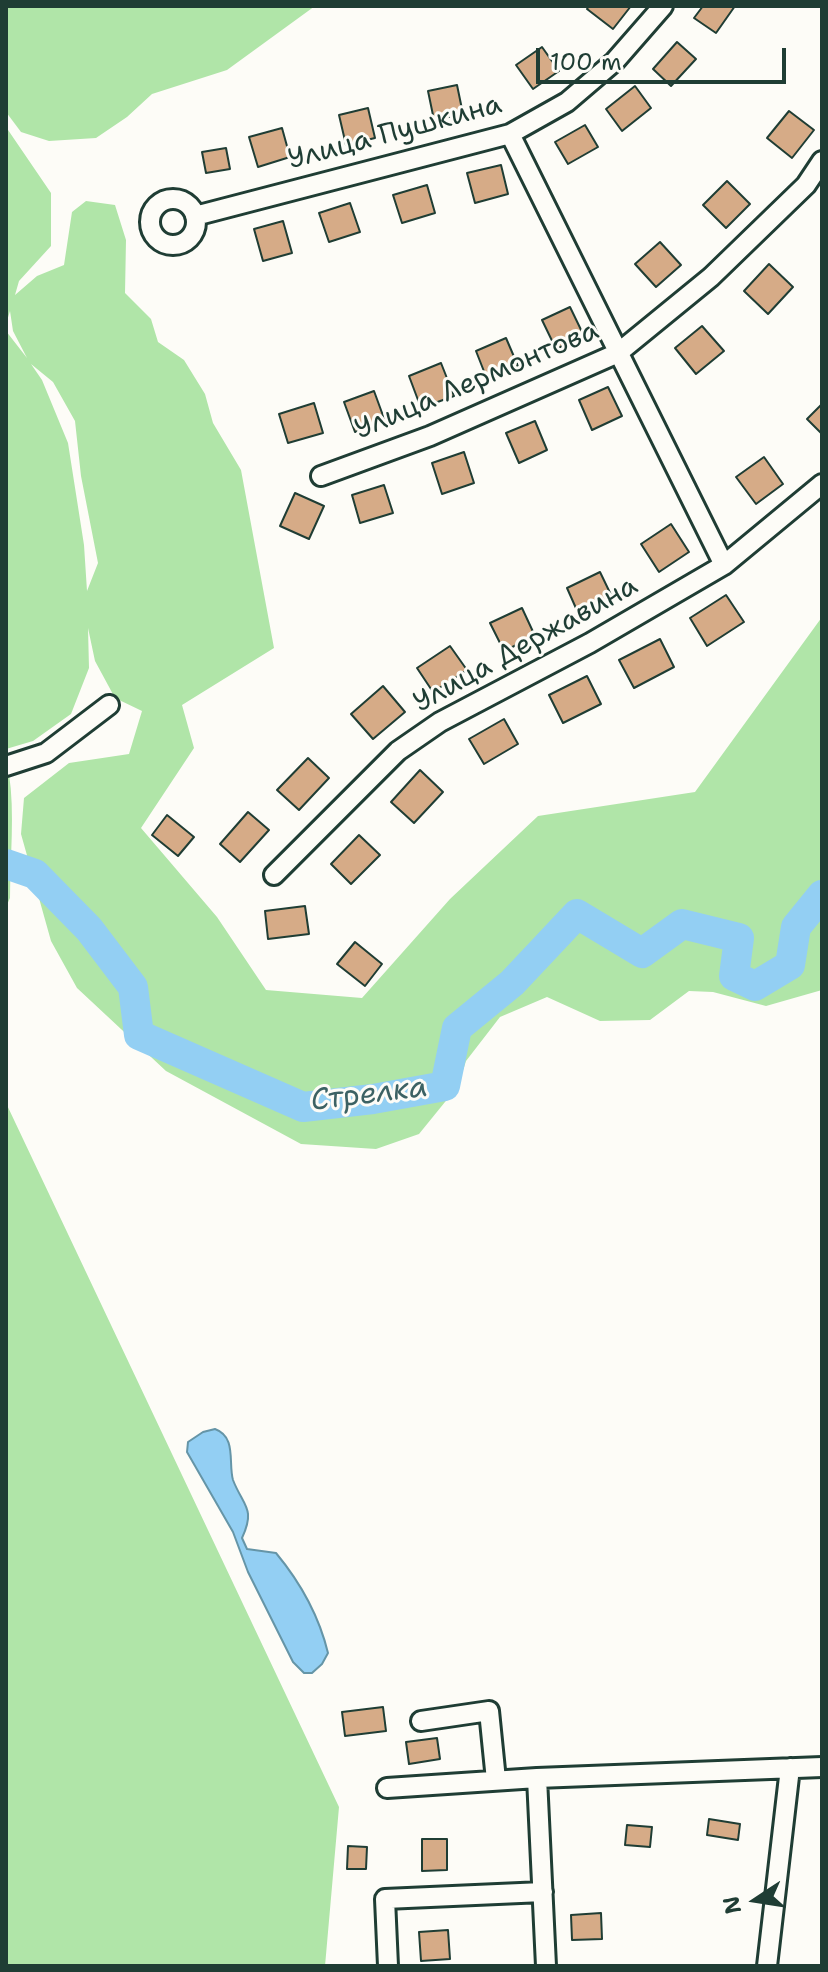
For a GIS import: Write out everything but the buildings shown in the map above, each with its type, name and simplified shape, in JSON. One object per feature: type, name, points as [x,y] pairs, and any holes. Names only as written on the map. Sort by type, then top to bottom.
[{"type":"street","name":"Улица Пушкина","points":[[195,216],[510,134],[567,102],[615,61],[663,6]]},
{"type":"street","points":[[510,134],[724,565]]},
{"type":"street","name":"Улица Лермонтова","points":[[321,476],[430,436],[618,353],[711,277],[806,185],[822,161]]},
{"type":"street","name":"Улица Державина","points":[[274,875],[398,751],[440,722],[590,643],[724,565],[822,484]]},
{"type":"street","points":[[6,766],[46,753],[109,705]]},
{"type":"street","points":[[421,1721],[489,1711],[496,1780]]},
{"type":"street","points":[[387,1788],[537,1778],[822,1767]]},
{"type":"street","points":[[767,1966],[790,1768]]},
{"type":"street","points":[[537,1778],[546,1966]]},
{"type":"street","points":[[388,1966],[385,1899],[543,1892]]},
{"type":"green space","points":[[6,6],[315,6],[227,70],[152,94],[127,117],[96,138],[49,141],[21,132],[6,112]]},
{"type":"green space","points":[[6,127],[51,193],[51,246],[19,281],[15,295],[37,276],[64,265],[72,212],[86,201],[115,205],[126,240],[125,293],[151,319],[158,342],[184,360],[205,394],[213,423],[241,470],[274,648],[182,705],[194,748],[141,828],[217,917],[266,990],[362,998],[450,899],[538,816],[695,792],[822,617],[822,990],[766,1006],[713,992],[689,991],[650,1020],[600,1021],[547,997],[500,1017],[466,1061],[458,1086],[419,1134],[376,1149],[301,1144],[166,1071],[77,988],[51,941],[21,834],[24,798],[69,763],[129,754],[142,711],[115,698],[95,661],[88,628],[89,668],[71,714],[33,741],[6,749],[6,331],[27,358],[13,331],[10,311],[6,324]],"holes":[[[31,364],[53,382],[75,421],[81,476],[98,563],[87,591],[84,545],[68,443],[42,380]]]},
{"type":"green space","points":[[6,772],[11,789],[12,820],[10,898],[6,907]]},
{"type":"green space","points":[[6,1103],[339,1807],[325,1966],[6,1966]]},
{"type":"water","points":[[215,1429],[229,1444],[233,1480],[248,1513],[242,1538],[247,1549],[276,1553],[314,1613],[328,1653],[312,1673],[304,1673],[293,1662],[248,1572],[233,1532],[187,1452],[188,1442],[203,1432]]},
{"type":"waterway","name":"Стрелка","points":[[6,864],[35,874],[89,929],[133,987],[139,1035],[303,1107],[445,1086],[457,1028],[512,983],[577,914],[642,953],[682,924],[739,938],[734,976],[755,986],[790,965],[796,927],[822,895]]}]
